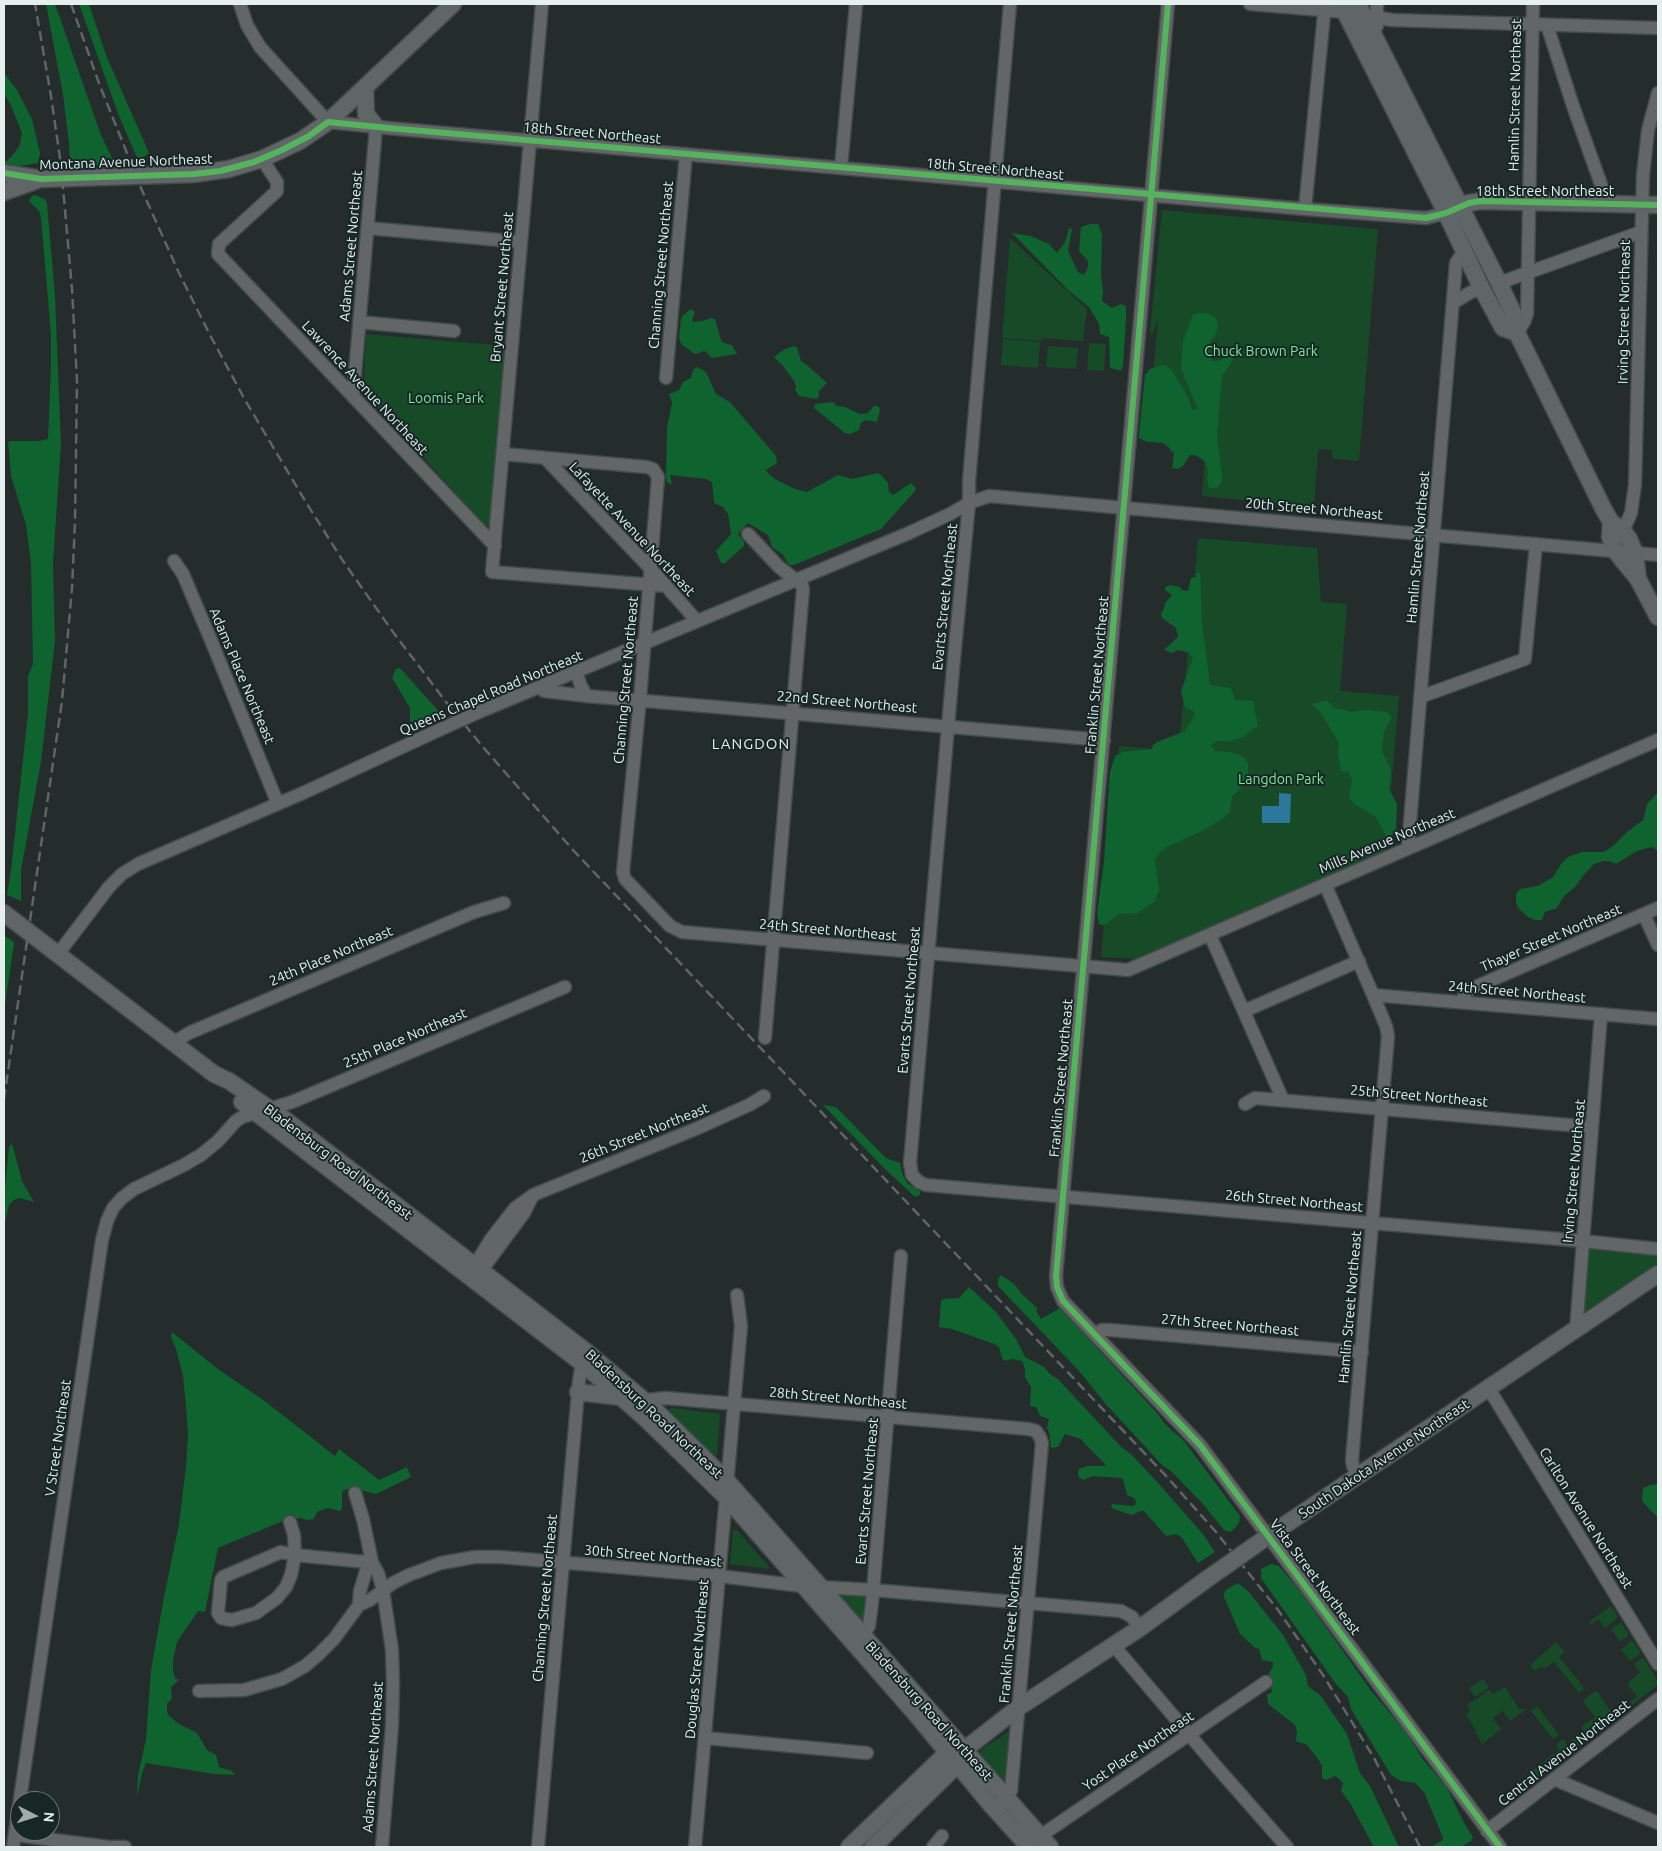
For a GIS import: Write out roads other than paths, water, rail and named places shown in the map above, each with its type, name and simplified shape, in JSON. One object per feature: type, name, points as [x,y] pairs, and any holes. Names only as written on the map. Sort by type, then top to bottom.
[{"type":"main road","name":"Montana Avenue Northeast","points":[[4,173],[41,179],[203,173],[229,169],[262,159],[300,141],[328,122],[453,4]]},
{"type":"main road","points":[[1357,11],[1379,45],[1454,210],[1464,251],[1482,289],[1503,328],[1517,334]]},
{"type":"main road","points":[[1357,11],[1454,210],[1499,283],[1516,319],[1517,334],[1617,526],[1635,554],[1638,579]]},
{"type":"main road","points":[[365,87],[366,114],[376,127]]},
{"type":"main road","name":"Montana Avenue Northeast","points":[[4,192],[41,179]]},
{"type":"main road","name":"18th Street Northeast","points":[[1454,210],[1470,202],[1481,201],[1658,205]]},
{"type":"main road","points":[[1617,526],[1610,537],[1616,552],[1638,579],[1658,618]]},
{"type":"main road","name":"Bladensburg Road Northeast","points":[[4,913],[214,1074],[225,1090],[263,1111],[585,1358],[640,1405],[727,1489],[819,1587],[862,1636],[956,1756]]},
{"type":"main road","name":"South Dakota Avenue Northeast","points":[[850,1847],[906,1804],[956,1756],[1019,1707],[1114,1646],[1266,1538],[1658,1274]]},
{"type":"main road","name":"Bladensburg Road Northeast","points":[[585,1358],[621,1397],[640,1405]]},
{"type":"main road","points":[[578,1392],[621,1397]]},
{"type":"main road","name":"Bladensburg Road Northeast","points":[[727,1489],[802,1586],[916,1714],[1036,1844]]},
{"type":"main road","name":"South Dakota Avenue Northeast","points":[[873,1847],[906,1804]]},
{"type":"street","points":[[240,4],[247,24],[260,47],[328,122]]},
{"type":"street","name":"Bryant Street Northeast","points":[[542,4],[492,572],[649,585]]},
{"type":"street","points":[[841,168],[856,4]]},
{"type":"street","name":"Evarts Street Northeast","points":[[926,1185],[919,1182],[912,1175],[910,1163],[969,502],[1010,4]]},
{"type":"street","name":"Franklin Street Northeast","points":[[1096,1334],[1063,1301],[1057,1287],[1056,1276],[1168,4]]},
{"type":"street","points":[[1250,4],[1324,7],[1357,11],[1392,20],[1658,28]]},
{"type":"street","points":[[1357,11],[1377,4]]},
{"type":"street","name":"Hamlin Street Northeast","points":[[1517,334],[1527,314],[1533,4]]},
{"type":"street","points":[[1306,209],[1324,7]]},
{"type":"street","points":[[1547,25],[1573,106],[1608,204]]},
{"type":"street","name":"Irving Street Northeast","points":[[1617,526],[1631,513],[1635,485],[1642,205],[1647,138],[1658,93]]},
{"type":"street","name":"18th Street Northeast","points":[[328,122],[1306,209],[1426,218],[1454,210]]},
{"type":"street","name":"Adams Street Northeast","points":[[353,397],[376,127]]},
{"type":"street","name":"Channing Street Northeast","points":[[666,378],[686,154]]},
{"type":"street","name":"Lawrence Avenue Northeast","points":[[262,159],[277,182],[277,191],[221,242],[217,248],[220,257],[495,546]]},
{"type":"street","points":[[368,228],[521,242]]},
{"type":"street","points":[[1499,283],[1641,232]]},
{"type":"street","name":"Hamlin Street Northeast","points":[[1408,847],[1456,264],[1464,251]]},
{"type":"street","points":[[1453,303],[1471,292],[1482,289]]},
{"type":"street","points":[[359,322],[454,331]]},
{"type":"street","points":[[503,454],[546,458]]},
{"type":"street","name":"Channing Street Northeast","points":[[546,458],[646,467],[656,472],[658,477],[640,699],[623,872],[625,879],[633,888]]},
{"type":"street","name":"Lafayette Avenue Northeast","points":[[546,458],[650,568],[697,621]]},
{"type":"street","name":"20th Street Northeast","points":[[969,502],[989,496],[1658,555]]},
{"type":"street","name":"Queens Chapel Road Northeast","points":[[58,954],[109,887],[126,871],[142,862],[278,804],[479,712],[909,533],[950,514],[969,502]]},
{"type":"street","points":[[748,534],[779,567],[802,584],[803,589],[765,1038]]},
{"type":"street","points":[[1420,697],[1525,660],[1536,544]]},
{"type":"street","name":"Adams Place Northeast","points":[[174,561],[182,574],[210,638],[278,804]]},
{"type":"street","points":[[649,585],[666,586]]},
{"type":"street","points":[[576,672],[587,696]]},
{"type":"street","name":"22nd Street Northeast","points":[[544,691],[1104,740]]},
{"type":"street","name":"Mills Avenue Northeast","points":[[1128,970],[1658,740]]},
{"type":"street","name":"Hamlin Street Northeast","points":[[1325,884],[1374,995],[1388,1036],[1352,1460],[1359,1477]]},
{"type":"street","name":"24th Street Northeast","points":[[633,888],[670,926],[678,930],[773,940],[1128,970]]},
{"type":"street","name":"24th Place Northeast","points":[[173,1043],[189,1033],[474,912],[504,903]]},
{"type":"street","name":"Thayer Street Northeast","points":[[1462,1002],[1466,991],[1658,908]]},
{"type":"street","points":[[1644,915],[1658,946]]},
{"type":"street","points":[[1210,935],[1283,1100]]},
{"type":"street","points":[[1244,1011],[1359,961]]},
{"type":"street","name":"25th Place Northeast","points":[[263,1111],[332,1085],[565,987]]},
{"type":"street","name":"24th Street Northeast","points":[[1374,995],[1658,1019]]},
{"type":"street","name":"Irving Street Northeast","points":[[1576,1330],[1601,1014]]},
{"type":"street","name":"26th Street Northeast","points":[[475,1274],[524,1214],[533,1195],[698,1128],[749,1105],[764,1096]]},
{"type":"street","name":"25th Street Northeast","points":[[1245,1104],[1254,1098],[1592,1127]]},
{"type":"street","name":"V Street Northeast","points":[[21,1791],[100,1256],[107,1221],[117,1204],[127,1194],[139,1186],[191,1162],[218,1141],[236,1121],[242,1117],[263,1111]]},
{"type":"street","name":"26th Street Northeast","points":[[926,1185],[1658,1249]]},
{"type":"street","name":"Evarts Street Northeast","points":[[862,1636],[869,1626],[873,1590],[902,1256]]},
{"type":"street","name":"Douglas Street Northeast","points":[[695,1847],[741,1326],[737,1295]]},
{"type":"street","name":"27th Street Northeast","points":[[1096,1334],[1106,1330],[1122,1330],[1362,1352]]},
{"type":"street","name":"Vista Street Northeast","points":[[1096,1334],[1200,1445],[1266,1538],[1500,1847]]},
{"type":"street","name":"Channing Street Northeast","points":[[538,1847],[578,1392],[585,1358]]},
{"type":"street","name":"Carlton Avenue Northeast","points":[[1489,1388],[1658,1664]]},
{"type":"street","name":"28th Street Northeast","points":[[640,1405],[662,1397],[1029,1429],[1036,1431],[1040,1436]]},
{"type":"street","name":"Franklin Street Northeast","points":[[1000,1803],[1011,1791],[1042,1443],[1040,1436]]},
{"type":"street","name":"Adams Street Northeast","points":[[355,1493],[363,1519],[372,1562],[378,1573],[383,1590],[389,1625],[393,1683],[392,1726],[382,1847]]},
{"type":"street","points":[[290,1522],[294,1535],[295,1555],[286,1588],[267,1606],[244,1618],[224,1620],[219,1616],[221,1580],[223,1577],[281,1552],[295,1555],[372,1562],[366,1572],[360,1591],[359,1605]]},
{"type":"street","name":"30th Street Northeast","points":[[199,1691],[251,1689],[291,1674],[320,1653],[339,1632],[359,1605],[408,1575],[454,1560],[496,1557],[719,1576],[802,1586],[873,1590],[1120,1611],[1132,1617],[1140,1628]]},
{"type":"street","points":[[1114,1646],[1188,1735],[1287,1847]]},
{"type":"street","name":"Yost Place Northeast","points":[[1036,1844],[1188,1735],[1266,1682]]},
{"type":"street","name":"Central Avenue Northeast","points":[[1487,1831],[1658,1699]]},
{"type":"street","points":[[705,1738],[867,1753]]},
{"type":"street","points":[[1554,1779],[1658,1823]]},
{"type":"street","points":[[933,1847],[942,1836]]},
{"type":"street","points":[[14,1841],[109,1847]]},
{"type":"street","points":[[113,1847],[125,1847]]},
{"type":"water","points":[[1279,793],[1291,794],[1290,823],[1262,823],[1262,806],[1279,806]]},
{"type":"railway","points":[[4,1099],[62,701],[72,588],[75,522],[77,381],[72,289],[61,165],[35,4]]},
{"type":"railway","points":[[71,4],[100,86],[141,188],[179,273],[210,335],[245,400],[307,504],[343,561],[393,632],[483,747],[573,850],[1167,1477],[1216,1532],[1278,1610],[1323,1675],[1374,1758],[1420,1847]]},
{"type":"district","name":"LANGDON","points":[[751,744]]},
{"type":"park label","name":"Chuck Brown Park","points":[[1261,351]]},
{"type":"park label","name":"Loomis Park","points":[[446,398]]},
{"type":"park label","name":"Langdon Park","points":[[1281,779]]}]
